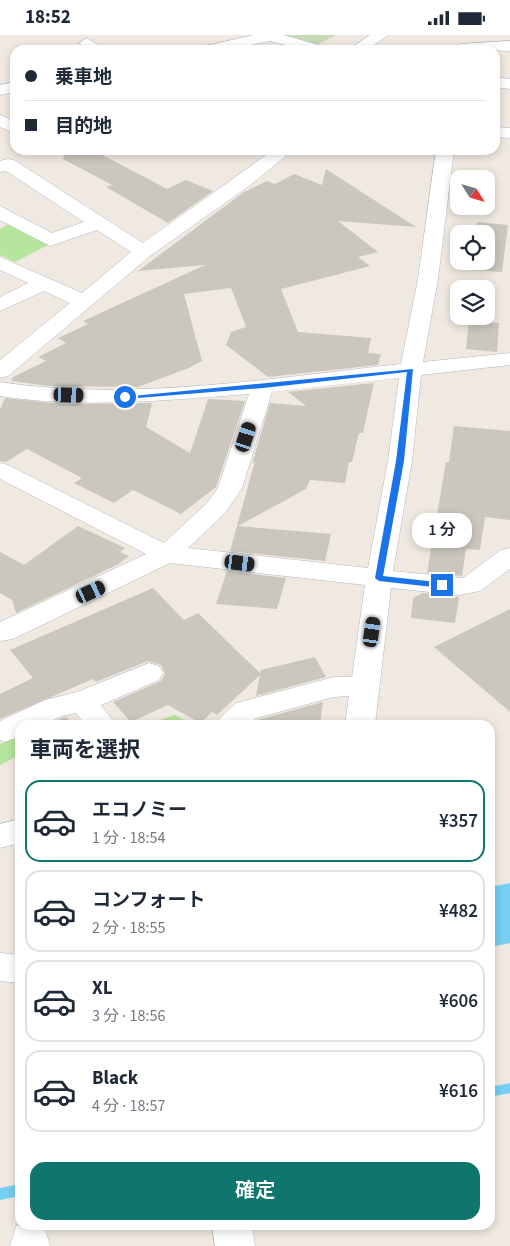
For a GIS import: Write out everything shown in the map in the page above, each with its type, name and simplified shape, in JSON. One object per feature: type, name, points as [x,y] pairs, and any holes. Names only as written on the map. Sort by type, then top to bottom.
[{"type":"street","points":[[364,45],[381,35]]},
{"type":"street","points":[[229,45],[270,36],[303,45]]},
{"type":"street","points":[[462,45],[510,45]]},
{"type":"street","points":[[0,371],[143,252],[243,182],[278,155]]},
{"type":"street","points":[[361,720],[379,578],[400,461],[411,370],[428,279],[444,155]]},
{"type":"street","points":[[0,167],[8,165],[143,252]]},
{"type":"street","points":[[0,212],[50,240],[100,223]]},
{"type":"street","points":[[0,263],[82,301]]},
{"type":"street","points":[[0,305],[44,283]]},
{"type":"street","points":[[0,389],[32,394],[125,397],[263,386],[510,359]]},
{"type":"street","points":[[0,631],[3,633],[143,567],[166,554],[216,508],[230,488],[263,386]]},
{"type":"street","points":[[0,470],[166,554],[460,587],[471,585],[510,556]]},
{"type":"street","points":[[28,720],[55,707],[83,701],[149,673]]},
{"type":"street","points":[[235,720],[246,710],[334,687],[365,686]]},
{"type":"street","points":[[83,701],[97,720]]},
{"type":"street","points":[[5,731],[15,726]]},
{"type":"street","points":[[0,836],[15,832]]},
{"type":"street","points":[[0,967],[15,968]]},
{"type":"street","points":[[233,1230],[235,1246]]},
{"type":"green space","points":[[275,35],[336,35],[316,45]]},
{"type":"green space","points":[[10,224],[50,244],[15,262],[0,255],[0,229]]},
{"type":"green space","points":[[175,715],[184,720],[160,720]]},
{"type":"green space","points":[[15,737],[15,758],[0,765],[0,744]]},
{"type":"water","points":[[510,883],[510,943],[495,946],[495,886]]},
{"type":"building","points":[[65,155],[102,155],[167,189],[186,180],[213,191],[168,223],[106,187],[112,185],[63,159]]},
{"type":"building","points":[[326,169],[416,227],[338,221],[378,252],[358,257],[370,266],[281,289],[298,332],[371,338],[368,353],[381,354],[378,365],[268,377],[226,345],[231,332],[246,327],[231,288],[184,294],[202,361],[189,368],[138,387],[49,386],[11,381],[13,377],[46,361],[38,357],[66,343],[58,338],[88,324],[83,321],[205,265],[138,271],[244,192],[267,181],[275,184],[294,174],[322,185]]},
{"type":"building","points":[[477,222],[508,225],[502,272],[471,270],[495,270],[495,225],[476,225]]},
{"type":"building","points":[[495,323],[499,323],[497,352],[466,349],[469,325],[495,325]]},
{"type":"building","points":[[374,383],[363,433],[359,433],[352,462],[349,462],[345,483],[310,480],[306,489],[238,526],[331,534],[325,561],[230,551],[270,403],[306,406],[288,392]]},
{"type":"building","points":[[5,398],[62,404],[152,403],[146,427],[190,453],[208,399],[245,401],[216,487],[181,514],[133,490],[114,503],[74,483],[82,478],[27,449],[6,462],[0,461],[0,410]]},
{"type":"building","points":[[454,426],[510,431],[510,520],[485,517],[480,550],[466,549],[462,576],[427,573],[446,462],[449,462]]},
{"type":"building","points":[[78,526],[125,548],[120,552],[129,556],[117,565],[16,613],[12,600],[0,593],[0,552],[24,565]]},
{"type":"building","points":[[227,571],[286,578],[277,609],[216,604]]},
{"type":"building","points":[[153,588],[184,620],[198,613],[260,673],[261,670],[315,657],[326,677],[256,696],[260,675],[217,715],[212,712],[203,720],[195,720],[168,705],[135,720],[129,720],[113,702],[161,681],[165,674],[161,665],[148,661],[96,682],[93,679],[0,719],[0,694],[33,678],[10,650]]},
{"type":"building","points":[[423,593],[459,597],[455,623],[411,618],[413,598]]},
{"type":"building","points":[[510,609],[510,712],[434,647]]},
{"type":"building","points":[[323,702],[321,720],[257,720]]},
{"type":"building","points":[[66,717],[69,720],[58,720]]},
{"type":"waterway","points":[[495,1091],[510,1088]]},
{"type":"waterway","points":[[0,1194],[15,1191]]},
{"type":"route","points":[[125,397],[263,386],[411,370],[400,461],[379,578],[442,585]]}]
